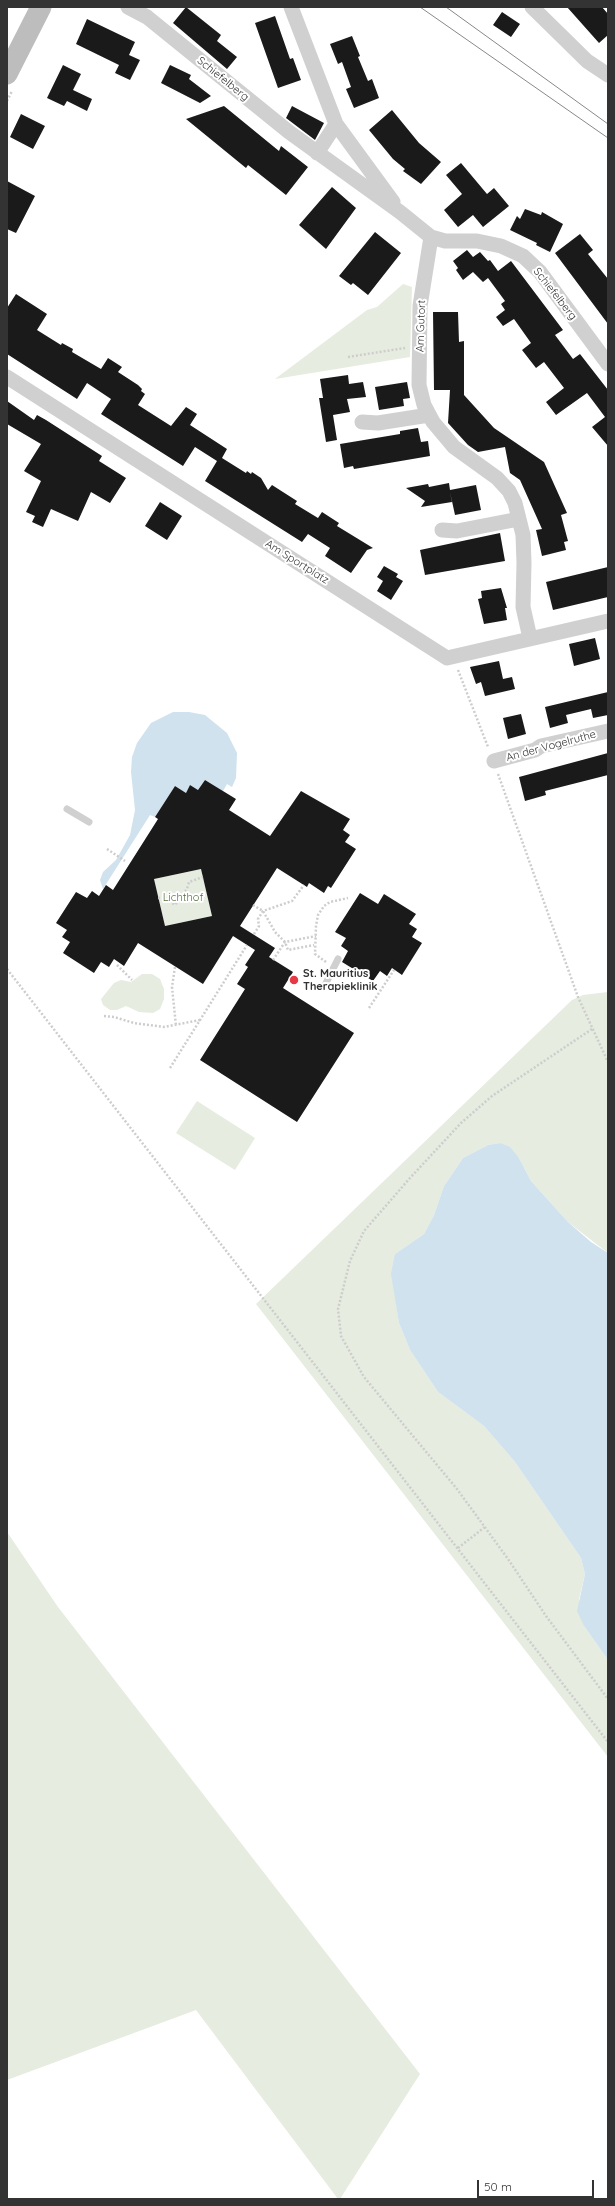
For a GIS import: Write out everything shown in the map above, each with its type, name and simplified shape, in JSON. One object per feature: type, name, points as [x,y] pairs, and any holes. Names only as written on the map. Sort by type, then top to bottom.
[{"type":"main road","points":[[7,74],[41,7]]},
{"type":"street","name":"Schiefelberg","points":[[128,7],[147,17],[316,153],[400,212],[431,237],[445,241],[477,241],[502,246],[523,256],[540,272],[608,364]]},
{"type":"street","name":"Schiefelberg","points":[[292,7],[336,124],[400,212]]},
{"type":"street","points":[[532,7],[587,61],[608,75]]},
{"type":"street","points":[[316,153],[336,124]]},
{"type":"street","name":"Am Gutort","points":[[431,237],[420,306],[419,385],[429,415],[454,447],[497,478],[509,491],[523,535],[523,607],[530,638]]},
{"type":"street","name":"Am Sportplatz","points":[[7,377],[447,658]]},
{"type":"street","points":[[362,422],[378,423],[429,415]]},
{"type":"street","points":[[442,530],[458,531],[519,519]]},
{"type":"street","points":[[447,658],[608,621]]},
{"type":"street","name":"An der Vogelruthe","points":[[494,761],[535,750],[541,746],[608,731]]},
{"type":"lane","points":[[67,808],[89,822]]},
{"type":"lane","points":[[325,985],[338,959]]},
{"type":"path","points":[[348,356],[420,346]]},
{"type":"path","points":[[447,658],[458,670],[494,761],[578,997],[608,1062]]},
{"type":"path","points":[[107,849],[125,861]]},
{"type":"path","points":[[158,898],[165,898],[175,905],[187,889],[189,882],[203,877]]},
{"type":"path","points":[[254,934],[259,926],[258,919],[262,911],[292,901],[304,885]]},
{"type":"path","points":[[333,967],[318,958],[315,954],[314,945],[318,915],[324,906],[330,902],[348,898]]},
{"type":"path","points":[[253,905],[262,911],[275,932],[285,942],[288,950],[314,945]]},
{"type":"path","points":[[273,960],[285,942],[316,936]]},
{"type":"path","points":[[170,1068],[247,945]]},
{"type":"path","points":[[117,965],[132,980]]},
{"type":"path","points":[[175,967],[172,987],[176,1026]]},
{"type":"path","points":[[7,969],[608,1742]]},
{"type":"path","points":[[369,1008],[394,970]]},
{"type":"path","points":[[104,1016],[114,1017],[147,1026],[176,1026],[200,1020]]},
{"type":"path","points":[[592,1029],[492,1096],[461,1123],[410,1178],[364,1231],[350,1261],[338,1309],[341,1336],[364,1377],[457,1489],[546,1616],[608,1699]]},
{"type":"path","points":[[458,1548],[485,1528]]},
{"type":"green space","points":[[403,284],[412,287],[410,357],[275,379],[367,310],[377,307]]},
{"type":"green space","name":"Lichthof","points":[[201,869],[212,916],[165,926],[154,879]]},
{"type":"green space","points":[[142,974],[152,974],[160,979],[164,989],[164,999],[160,1009],[153,1013],[139,1012],[126,1006],[117,1010],[110,1010],[103,1005],[101,999],[114,983],[121,980],[131,982]]},
{"type":"green space","points":[[608,992],[608,1253],[568,1222],[531,1181],[519,1158],[500,1143],[488,1145],[463,1158],[444,1186],[434,1215],[424,1234],[395,1254],[396,1302],[399,1323],[410,1350],[438,1392],[484,1426],[515,1462],[581,1558],[585,1574],[579,1599],[584,1626],[608,1660],[608,1757],[256,1304],[572,1000],[583,995]]},
{"type":"green space","points":[[197,1101],[255,1138],[235,1170],[176,1133]]},
{"type":"green space","points":[[7,1532],[58,1607],[420,2074],[340,2199],[338,2199],[196,2010],[7,2080]]},
{"type":"water","points":[[173,712],[189,712],[205,715],[227,733],[237,753],[236,778],[232,787],[227,784],[223,791],[205,780],[198,790],[190,785],[186,793],[175,786],[155,817],[150,815],[103,889],[100,880],[103,872],[116,860],[130,835],[135,810],[131,772],[132,757],[137,743],[151,723]]},
{"type":"water","points":[[500,1143],[510,1147],[519,1158],[531,1181],[568,1222],[591,1242],[608,1253],[608,1660],[584,1626],[577,1611],[585,1574],[581,1558],[515,1462],[484,1426],[438,1392],[410,1350],[399,1323],[391,1274],[395,1254],[424,1234],[434,1215],[444,1186],[463,1158],[488,1145]]},
{"type":"building","points":[[186,7],[221,35],[217,41],[237,57],[227,69],[173,23]]},
{"type":"building","points":[[567,7],[602,7],[608,14],[608,35],[599,43]]},
{"type":"building","points":[[502,12],[520,24],[511,37],[493,25]]},
{"type":"building","points":[[275,16],[290,59],[293,58],[301,80],[278,88],[255,23]]},
{"type":"building","points":[[87,19],[135,42],[129,55],[140,60],[130,80],[115,73],[119,65],[76,44]]},
{"type":"building","points":[[352,36],[360,56],[358,57],[368,81],[372,79],[379,98],[354,108],[346,89],[351,87],[342,62],[338,64],[330,44]]},
{"type":"building","points":[[63,65],[81,74],[73,90],[92,99],[87,111],[67,101],[64,106],[47,98]]},
{"type":"building","points":[[170,65],[191,75],[189,79],[211,96],[200,103],[161,83]]},
{"type":"building","points":[[224,106],[279,151],[281,146],[308,167],[286,195],[248,165],[246,168],[186,119]]},
{"type":"building","points":[[292,106],[324,123],[315,140],[286,118]]},
{"type":"building","points":[[392,110],[419,143],[441,162],[421,184],[403,171],[405,169],[393,159],[369,130]]},
{"type":"building","points":[[21,114],[45,126],[33,149],[10,137]]},
{"type":"building","points":[[461,163],[487,194],[494,188],[509,206],[483,227],[473,215],[458,227],[444,210],[462,194],[446,175]]},
{"type":"building","points":[[7,181],[35,196],[16,233],[7,229]]},
{"type":"building","points":[[332,187],[356,208],[326,249],[299,225]]},
{"type":"building","points":[[525,209],[541,215],[542,212],[563,224],[550,252],[536,245],[537,243],[510,230],[517,216],[520,219]]},
{"type":"building","points":[[375,232],[401,253],[368,295],[353,283],[351,285],[339,276]]},
{"type":"building","points":[[580,234],[593,250],[588,254],[608,279],[608,324],[555,253]]},
{"type":"building","points":[[467,250],[473,257],[480,252],[488,261],[490,260],[498,271],[511,261],[563,330],[555,335],[573,359],[580,354],[608,390],[608,446],[592,427],[605,417],[587,393],[556,415],[546,402],[564,388],[544,362],[536,368],[522,350],[531,343],[514,319],[503,326],[496,317],[505,310],[501,304],[505,301],[488,278],[483,282],[473,272],[463,280],[456,270],[458,268],[453,261]]},
{"type":"building","points":[[16,294],[47,314],[37,330],[61,345],[62,343],[73,349],[72,352],[101,369],[108,358],[122,367],[118,372],[138,385],[142,389],[141,391],[145,394],[138,405],[171,426],[186,407],[197,414],[190,425],[227,449],[222,458],[246,473],[247,471],[251,474],[252,472],[261,478],[268,490],[272,485],[297,501],[295,504],[318,518],[322,512],[339,523],[337,526],[373,548],[367,550],[351,573],[325,556],[330,548],[308,534],[302,542],[205,481],[217,461],[195,447],[183,466],[101,414],[111,399],[87,383],[77,399],[7,354],[7,308]]},
{"type":"building","points":[[433,312],[458,312],[459,342],[464,341],[464,395],[494,428],[544,462],[567,513],[561,515],[568,541],[564,542],[566,550],[542,556],[536,530],[542,529],[520,480],[510,473],[505,447],[478,452],[468,445],[448,423],[450,390],[434,390]]},
{"type":"building","points":[[348,375],[349,384],[363,382],[366,397],[347,399],[350,412],[333,415],[337,440],[326,442],[319,398],[323,398],[320,379]]},
{"type":"building","points":[[407,382],[410,398],[403,399],[404,406],[379,410],[375,387]]},
{"type":"building","points":[[7,401],[34,420],[37,415],[46,420],[102,456],[99,461],[126,478],[110,503],[91,492],[78,521],[51,509],[43,527],[32,522],[35,516],[26,512],[41,481],[24,471],[41,444],[7,424]]},
{"type":"building","points":[[418,428],[421,442],[428,441],[430,456],[354,469],[353,466],[344,468],[340,444],[400,434],[400,431]]},
{"type":"building","points":[[449,483],[450,490],[476,485],[481,510],[455,515],[450,492],[452,502],[421,507],[425,501],[406,488],[428,484],[429,487]]},
{"type":"building","points":[[160,502],[182,516],[167,540],[145,526]]},
{"type":"building","points":[[500,533],[505,561],[425,575],[420,550]]},
{"type":"building","points":[[384,566],[398,574],[396,577],[403,581],[391,600],[377,591],[383,581],[377,577]]},
{"type":"building","points":[[608,567],[608,597],[553,610],[546,582]]},
{"type":"building","points":[[501,588],[507,608],[505,608],[507,620],[484,624],[478,599],[482,598],[481,591]]},
{"type":"building","points":[[595,638],[600,659],[574,666],[569,644]]},
{"type":"building","points":[[499,661],[503,679],[512,677],[515,689],[485,696],[481,682],[476,684],[470,667]]},
{"type":"building","points":[[608,692],[608,715],[593,718],[591,709],[566,715],[568,723],[550,728],[545,707]]},
{"type":"building","points":[[521,714],[526,734],[508,739],[503,718]]},
{"type":"building","points":[[608,753],[608,775],[545,791],[546,795],[525,801],[519,777]]},
{"type":"building","points":[[205,780],[236,799],[229,810],[270,836],[301,791],[350,819],[343,830],[350,835],[345,842],[356,849],[331,888],[328,886],[324,893],[309,883],[307,887],[277,868],[240,926],[275,948],[269,957],[293,972],[283,988],[354,1033],[297,1122],[200,1060],[245,989],[237,984],[248,967],[245,965],[255,950],[233,936],[203,984],[138,943],[124,966],[114,959],[109,967],[101,962],[94,973],[63,953],[70,942],[62,937],[67,930],[56,923],[76,892],[87,898],[92,891],[99,896],[106,885],[113,890],[158,819],[155,817],[175,786],[186,793],[190,785],[198,790]],"holes":[[[201,869],[212,916],[165,926],[154,879]]]},
{"type":"building","points":[[360,893],[378,904],[384,894],[416,914],[409,924],[417,929],[412,937],[422,943],[402,975],[392,968],[387,976],[380,971],[373,981],[342,962],[348,951],[341,946],[346,938],[335,932]]},
{"type":"tram line","points":[[420,7],[608,138]]},
{"type":"tram line","points":[[446,7],[608,124]]},
{"type":"place","name":"St. Mauritius Therapieklinik","points":[[294,980]]}]
